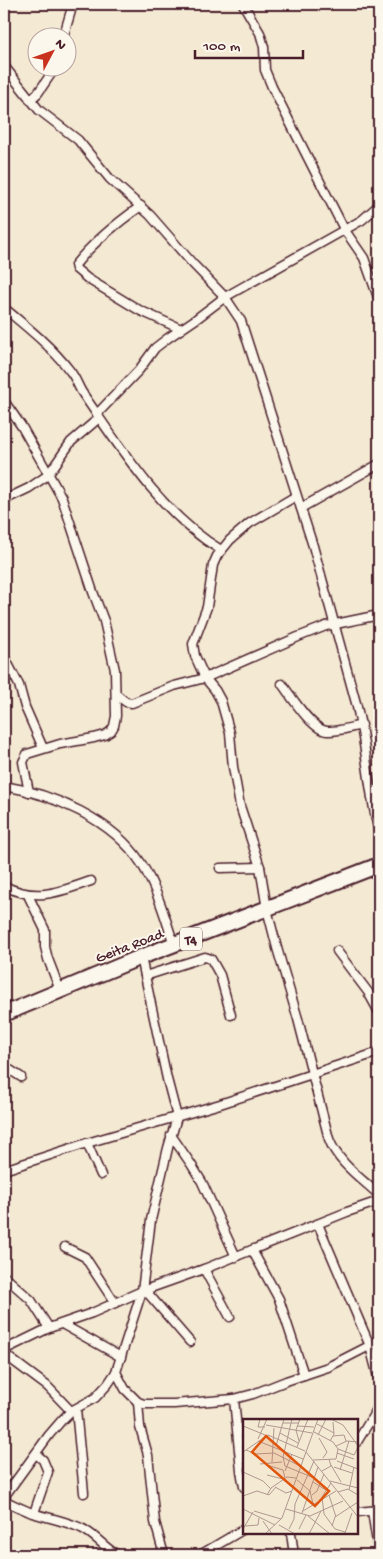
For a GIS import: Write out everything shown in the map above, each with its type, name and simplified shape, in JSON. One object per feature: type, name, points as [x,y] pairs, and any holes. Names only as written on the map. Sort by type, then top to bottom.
[{"type":"highway","name":"Geita Road","points":[[4,1014],[141,957],[379,865]]},
{"type":"street","points":[[66,28],[73,4]]},
{"type":"street","points":[[243,4],[263,40],[265,70],[272,87],[344,229],[364,258],[379,300]]},
{"type":"street","points":[[4,66],[30,100],[46,116],[78,140],[110,180],[141,206],[225,297],[242,322],[318,564],[362,725],[379,832]]},
{"type":"street","points":[[30,100],[38,93],[48,78]]},
{"type":"street","points":[[4,500],[29,488],[48,475],[71,442],[98,416],[156,348],[225,297],[310,251],[362,220],[379,205]]},
{"type":"street","points":[[141,206],[103,235],[75,265],[76,269],[88,279],[139,310],[181,329]]},
{"type":"street","points":[[371,274],[379,270]]},
{"type":"street","points":[[4,308],[32,332],[70,371],[98,416],[149,485],[198,535],[221,550]]},
{"type":"street","points":[[4,401],[22,427],[62,498],[104,621],[115,670],[117,695],[116,716],[112,731],[94,738],[43,748],[27,754],[23,762],[29,792]]},
{"type":"street","points":[[301,508],[379,464]]},
{"type":"street","points":[[296,496],[250,523],[221,550],[213,565],[207,607],[193,644],[195,656],[205,678],[221,701],[230,733],[232,768],[240,806],[260,867],[267,909],[334,1151],[342,1161],[379,1195]]},
{"type":"street","points":[[117,695],[130,704],[174,686],[205,678],[298,637],[334,624],[379,615]]},
{"type":"street","points":[[4,656],[19,685],[25,708],[43,748]]},
{"type":"street","points":[[282,684],[309,718],[323,730],[332,731],[362,725]]},
{"type":"street","points":[[4,786],[57,801],[89,816],[103,825],[127,846],[146,871],[174,945]]},
{"type":"street","points":[[372,797],[379,788]]},
{"type":"street","points":[[220,868],[260,867]]},
{"type":"street","points":[[4,886],[28,895],[45,895],[91,881]]},
{"type":"street","points":[[28,895],[45,930],[45,947],[60,990]]},
{"type":"street","points":[[337,951],[368,992],[379,1012]]},
{"type":"street","points":[[118,1555],[112,1552],[94,1535],[81,1528],[5,1502],[49,1435],[73,1410],[95,1398],[116,1372],[144,1290],[152,1220],[177,1116],[167,1079],[141,957]]},
{"type":"street","points":[[145,976],[205,957],[211,959],[220,975],[230,1014]]},
{"type":"street","points":[[4,1170],[379,1052]]},
{"type":"street","points":[[4,1066],[21,1077]]},
{"type":"street","points":[[171,1135],[192,1164],[202,1182],[236,1257]]},
{"type":"street","points":[[87,1143],[101,1175]]},
{"type":"street","points":[[4,1350],[48,1328],[379,1201]]},
{"type":"street","points":[[318,1224],[370,1346],[379,1381]]},
{"type":"street","points":[[65,1247],[85,1257],[115,1303]]},
{"type":"street","points":[[252,1250],[279,1299],[304,1375]]},
{"type":"street","points":[[204,1269],[230,1317]]},
{"type":"street","points":[[4,1276],[31,1300],[48,1328]]},
{"type":"street","points":[[144,1290],[190,1342]]},
{"type":"street","points":[[62,1324],[120,1357]]},
{"type":"street","points":[[116,1372],[125,1389],[138,1402],[174,1404],[234,1399],[328,1367],[379,1342]]},
{"type":"street","points":[[4,1354],[47,1386],[73,1410],[84,1493]]},
{"type":"street","points":[[234,1399],[243,1482]]},
{"type":"street","points":[[138,1402],[140,1427],[149,1462],[155,1522],[166,1555],[154,1555]]},
{"type":"street","points":[[359,1435],[379,1406]]},
{"type":"street","points":[[34,1513],[48,1472],[43,1460],[36,1454]]},
{"type":"street","points":[[358,1512],[376,1510],[379,1555]]},
{"type":"street","points":[[200,1555],[243,1530]]},
{"type":"street","points":[[291,1534],[294,1555]]},
{"type":"street","points":[[102,1543],[108,1555]]}]
